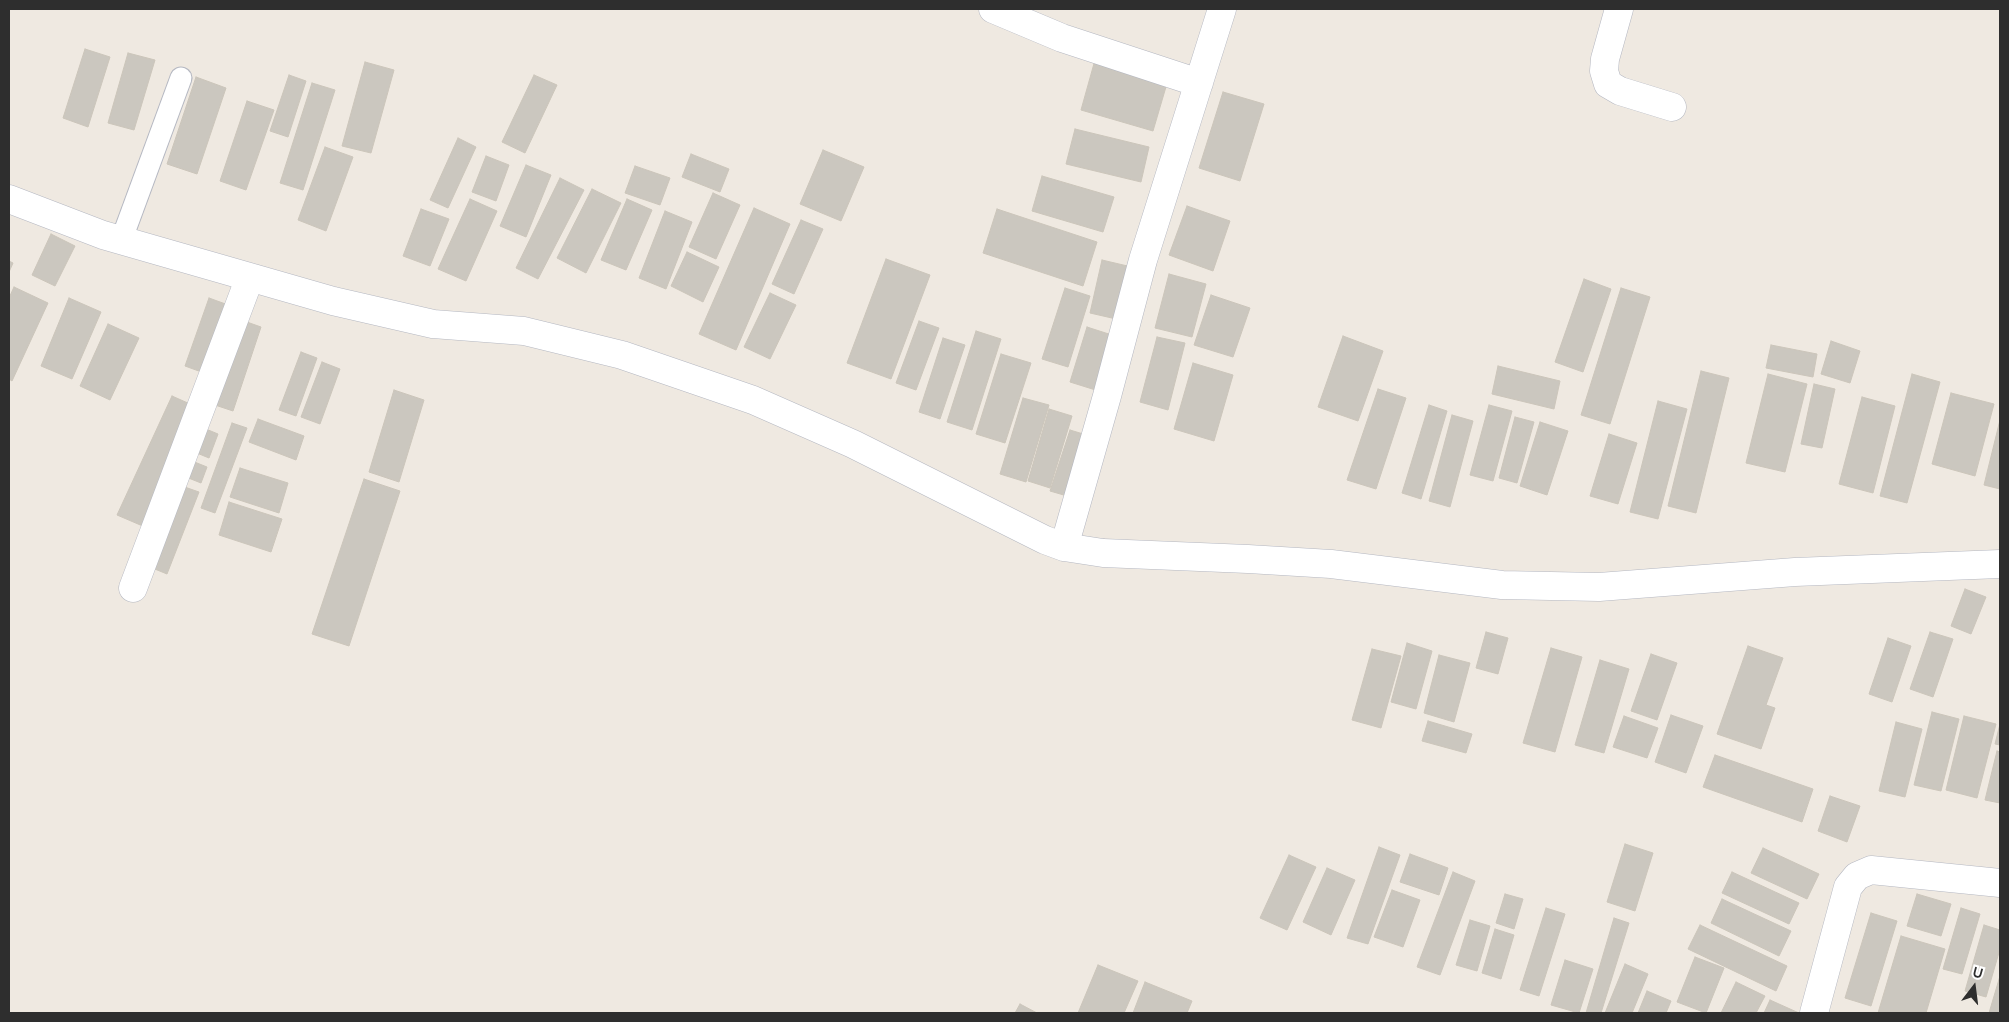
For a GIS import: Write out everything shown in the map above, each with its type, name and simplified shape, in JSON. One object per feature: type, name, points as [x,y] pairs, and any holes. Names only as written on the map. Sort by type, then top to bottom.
[{"type":"street","points":[[993,9],[1062,38],[1199,83]]},
{"type":"street","points":[[1064,547],[1143,260],[1222,9]]},
{"type":"street","points":[[1619,9],[1605,59],[1604,71],[1608,84],[1620,91],[1672,107]]},
{"type":"street","points":[[9,199],[121,241],[333,301],[433,324],[524,331],[622,355],[752,400],[853,444],[1045,540],[1064,547],[1103,553],[1248,558],[1330,564],[1502,585],[1600,587],[1795,572],[2000,564]]},
{"type":"street","points":[[133,588],[250,277]]},
{"type":"street","points":[[1814,1013],[1848,887],[1857,876],[1871,870],[2000,883]]},
{"type":"lane","points":[[121,241],[181,78]]},
{"type":"building","points":[[85,49],[110,57],[88,127],[63,118]]},
{"type":"building","points":[[128,53],[155,60],[134,130],[108,123]]},
{"type":"building","points":[[1095,60],[1168,80],[1153,131],[1081,110]]},
{"type":"building","points":[[365,62],[394,70],[371,153],[342,146]]},
{"type":"building","points":[[289,75],[306,81],[288,137],[270,131]]},
{"type":"building","points":[[534,75],[557,85],[525,153],[502,142]]},
{"type":"building","points":[[196,77],[226,88],[197,174],[167,164]]},
{"type":"building","points":[[312,83],[335,90],[303,190],[280,183]]},
{"type":"building","points":[[1223,92],[1264,104],[1240,181],[1199,168]]},
{"type":"building","points":[[247,101],[274,110],[246,190],[220,181]]},
{"type":"building","points":[[1075,129],[1149,147],[1141,182],[1066,164]]},
{"type":"building","points":[[458,138],[476,147],[448,208],[430,200]]},
{"type":"building","points":[[325,147],[353,157],[326,231],[298,220]]},
{"type":"building","points":[[823,150],[864,167],[841,221],[800,204]]},
{"type":"building","points":[[691,154],[729,169],[720,192],[682,177]]},
{"type":"building","points":[[486,156],[509,165],[496,201],[472,192]]},
{"type":"building","points":[[526,165],[551,175],[526,237],[500,226]]},
{"type":"building","points":[[635,166],[670,178],[660,205],[625,193]]},
{"type":"building","points":[[1042,176],[1114,197],[1103,232],[1032,211]]},
{"type":"building","points":[[560,178],[584,190],[538,279],[516,268]]},
{"type":"building","points":[[592,189],[621,203],[586,273],[557,258]]},
{"type":"building","points":[[713,193],[740,205],[716,259],[689,247]]},
{"type":"building","points":[[470,199],[497,211],[466,281],[438,269]]},
{"type":"building","points":[[627,199],[652,210],[626,270],[601,260]]},
{"type":"building","points":[[1187,206],[1230,221],[1213,271],[1169,255]]},
{"type":"building","points":[[754,208],[790,224],[736,350],[699,334]]},
{"type":"building","points":[[421,209],[449,219],[430,266],[403,256]]},
{"type":"building","points":[[997,209],[1097,242],[1083,286],[983,253]]},
{"type":"building","points":[[665,211],[692,222],[666,289],[639,278]]},
{"type":"building","points":[[801,220],[823,229],[794,294],[772,284]]},
{"type":"building","points":[[51,234],[75,246],[55,286],[32,275]]},
{"type":"building","points":[[687,252],[719,267],[703,302],[671,286]]},
{"type":"building","points":[[886,259],[930,275],[891,379],[847,363]]},
{"type":"building","points":[[1102,260],[1136,268],[1125,321],[1090,313]]},
{"type":"building","points":[[9,261],[13,263],[9,272]]},
{"type":"building","points":[[1169,274],[1206,284],[1192,337],[1155,328]]},
{"type":"building","points":[[1584,279],[1611,289],[1583,372],[1555,362]]},
{"type":"building","points":[[14,287],[48,303],[12,381],[9,379],[9,298]]},
{"type":"building","points":[[1065,288],[1090,296],[1068,367],[1042,359]]},
{"type":"building","points":[[1621,288],[1650,297],[1610,424],[1581,415]]},
{"type":"building","points":[[770,293],[796,305],[770,359],[744,347]]},
{"type":"building","points":[[1211,295],[1250,308],[1233,357],[1194,345]]},
{"type":"building","points":[[69,298],[101,312],[72,379],[41,366]]},
{"type":"building","points":[[209,298],[231,306],[207,374],[185,366]]},
{"type":"building","points":[[244,321],[261,327],[233,411],[215,405]]},
{"type":"building","points":[[919,321],[939,328],[916,390],[896,383]]},
{"type":"building","points":[[108,324],[139,338],[110,400],[80,386]]},
{"type":"building","points":[[1087,327],[1118,337],[1102,392],[1070,382]]},
{"type":"building","points":[[976,331],[1001,339],[972,430],[947,422]]},
{"type":"building","points":[[1343,336],[1383,351],[1358,421],[1318,407]]},
{"type":"building","points":[[1157,337],[1185,343],[1168,410],[1140,402]]},
{"type":"building","points":[[943,338],[965,345],[940,419],[919,412]]},
{"type":"building","points":[[1831,341],[1860,351],[1850,383],[1821,374]]},
{"type":"building","points":[[1771,345],[1817,354],[1813,377],[1766,368]]},
{"type":"building","points":[[301,352],[317,358],[296,416],[279,410]]},
{"type":"building","points":[[1001,354],[1031,363],[1005,443],[976,434]]},
{"type":"building","points":[[322,362],[340,369],[320,424],[301,417]]},
{"type":"building","points":[[1193,363],[1233,375],[1214,441],[1174,429]]},
{"type":"building","points":[[1498,366],[1560,381],[1554,409],[1492,394]]},
{"type":"building","points":[[1701,371],[1729,378],[1696,513],[1668,506]]},
{"type":"building","points":[[1768,374],[1807,384],[1785,472],[1746,463]]},
{"type":"building","points":[[1912,374],[1940,382],[1907,503],[1880,496]]},
{"type":"building","points":[[1814,384],[1835,389],[1822,448],[1801,444]]},
{"type":"building","points":[[1378,389],[1406,398],[1376,489],[1347,480]]},
{"type":"building","points":[[394,390],[424,400],[399,482],[369,472]]},
{"type":"building","points":[[1951,393],[1994,404],[1975,476],[1932,464]]},
{"type":"building","points":[[172,396],[199,408],[145,527],[117,515]]},
{"type":"building","points":[[1862,397],[1895,406],[1873,493],[1839,484]]},
{"type":"building","points":[[1023,398],[1049,405],[1026,482],[1000,474]]},
{"type":"building","points":[[1658,401],[1687,409],[1658,519],[1630,512]]},
{"type":"building","points":[[1429,405],[1447,411],[1421,499],[1402,493]]},
{"type":"building","points":[[1489,405],[1512,411],[1493,481],[1470,475]]},
{"type":"building","points":[[1049,409],[1072,416],[1050,488],[1028,481]]},
{"type":"building","points":[[1452,415],[1473,421],[1450,507],[1429,501]]},
{"type":"building","points":[[1515,417],[1534,422],[1517,483],[1499,478]]},
{"type":"building","points":[[258,419],[304,436],[296,460],[249,442]]},
{"type":"building","points":[[2000,420],[2000,489],[1984,485]]},
{"type":"building","points":[[1540,422],[1568,431],[1547,495],[1520,486]]},
{"type":"building","points":[[232,423],[247,428],[215,513],[201,508]]},
{"type":"building","points":[[201,427],[218,434],[209,458],[192,451]]},
{"type":"building","points":[[1070,430],[1093,437],[1074,498],[1050,491]]},
{"type":"building","points":[[1609,434],[1637,443],[1618,504],[1590,496]]},
{"type":"building","points":[[187,459],[207,467],[201,483],[181,475]]},
{"type":"building","points":[[240,468],[288,483],[279,513],[230,497]]},
{"type":"building","points":[[364,479],[400,491],[349,646],[312,634]]},
{"type":"building","points":[[176,484],[199,492],[167,574],[145,565]]},
{"type":"building","points":[[229,502],[282,519],[271,552],[219,535]]},
{"type":"building","points":[[1965,589],[1986,597],[1971,634],[1951,626]]},
{"type":"building","points":[[1486,632],[1508,638],[1498,674],[1476,668]]},
{"type":"building","points":[[1930,632],[1953,639],[1933,697],[1910,689]]},
{"type":"building","points":[[1888,638],[1911,646],[1892,702],[1869,694]]},
{"type":"building","points":[[1407,643],[1432,651],[1416,709],[1391,702]]},
{"type":"building","points":[[1748,646],[1783,658],[1766,705],[1775,708],[1761,749],[1717,734]]},
{"type":"building","points":[[1551,648],[1582,657],[1555,752],[1523,743]]},
{"type":"building","points":[[1372,649],[1401,656],[1381,728],[1352,720]]},
{"type":"building","points":[[1651,654],[1677,663],[1657,720],[1631,711]]},
{"type":"building","points":[[1439,655],[1470,663],[1454,722],[1424,713]]},
{"type":"building","points":[[1600,660],[1629,669],[1604,753],[1575,745]]},
{"type":"building","points":[[1932,712],[1959,719],[1941,791],[1914,785]]},
{"type":"building","points":[[1671,715],[1703,726],[1686,773],[1655,762]]},
{"type":"building","points":[[1624,716],[1658,728],[1647,758],[1613,747]]},
{"type":"building","points":[[1964,716],[1996,724],[1977,798],[1946,790]]},
{"type":"building","points":[[1428,721],[1472,734],[1466,753],[1422,741]]},
{"type":"building","points":[[1896,722],[1922,729],[1905,797],[1879,791]]},
{"type":"building","points":[[2000,724],[2000,745],[1995,744]]},
{"type":"building","points":[[1997,751],[2000,752],[2000,803],[1985,800]]},
{"type":"building","points":[[1715,755],[1813,789],[1802,822],[1703,787]]},
{"type":"building","points":[[1830,796],[1860,806],[1847,842],[1818,831]]},
{"type":"building","points":[[1625,844],[1653,853],[1635,911],[1607,902]]},
{"type":"building","points":[[1379,847],[1400,855],[1368,944],[1347,938]]},
{"type":"building","points":[[1763,848],[1819,874],[1807,899],[1751,873]]},
{"type":"building","points":[[1410,854],[1448,868],[1439,895],[1400,882]]},
{"type":"building","points":[[1289,855],[1316,867],[1287,930],[1260,918]]},
{"type":"building","points":[[1327,868],[1355,880],[1331,935],[1303,922]]},
{"type":"building","points":[[1453,872],[1475,881],[1440,975],[1417,967]]},
{"type":"building","points":[[1732,872],[1799,903],[1789,924],[1722,893]]},
{"type":"building","points":[[1392,890],[1420,900],[1403,947],[1374,937]]},
{"type":"building","points":[[1505,894],[1523,899],[1514,929],[1496,923]]},
{"type":"building","points":[[1917,894],[1951,904],[1941,936],[1907,926]]},
{"type":"building","points":[[1722,899],[1791,931],[1779,956],[1711,923]]},
{"type":"building","points":[[1546,908],[1565,914],[1539,996],[1520,990]]},
{"type":"building","points":[[1961,908],[1980,914],[1962,974],[1943,969]]},
{"type":"building","points":[[1871,913],[1897,921],[1871,1006],[1845,998]]},
{"type":"building","points":[[1614,918],[1629,923],[1601,1013],[1586,1013]]},
{"type":"building","points":[[1470,920],[1490,926],[1477,971],[1456,965]]},
{"type":"building","points":[[1700,925],[1787,966],[1776,991],[1688,949]]},
{"type":"building","points":[[1984,925],[2000,930],[2000,949],[1986,997],[1965,991]]},
{"type":"building","points":[[1495,929],[1514,935],[1501,979],[1482,973]]},
{"type":"building","points":[[1901,936],[1945,949],[1926,1013],[1878,1013]]},
{"type":"building","points":[[1695,957],[1724,968],[1706,1013],[1677,1002]]},
{"type":"building","points":[[1565,960],[1593,969],[1579,1013],[1551,1005]]},
{"type":"building","points":[[1625,964],[1648,974],[1632,1013],[1605,1013]]},
{"type":"building","points":[[1098,965],[1138,981],[1124,1013],[1078,1013]]},
{"type":"building","points":[[2000,976],[2000,1013],[1989,1013]]},
{"type":"building","points":[[1145,982],[1192,1001],[1187,1013],[1133,1013]]},
{"type":"building","points":[[1736,982],[1765,996],[1756,1013],[1721,1013]]},
{"type":"building","points":[[1647,991],[1671,1001],[1666,1013],[1638,1013]]},
{"type":"building","points":[[1770,1000],[1799,1013],[1764,1013]]},
{"type":"building","points":[[1020,1004],[1037,1013],[1015,1013]]}]
